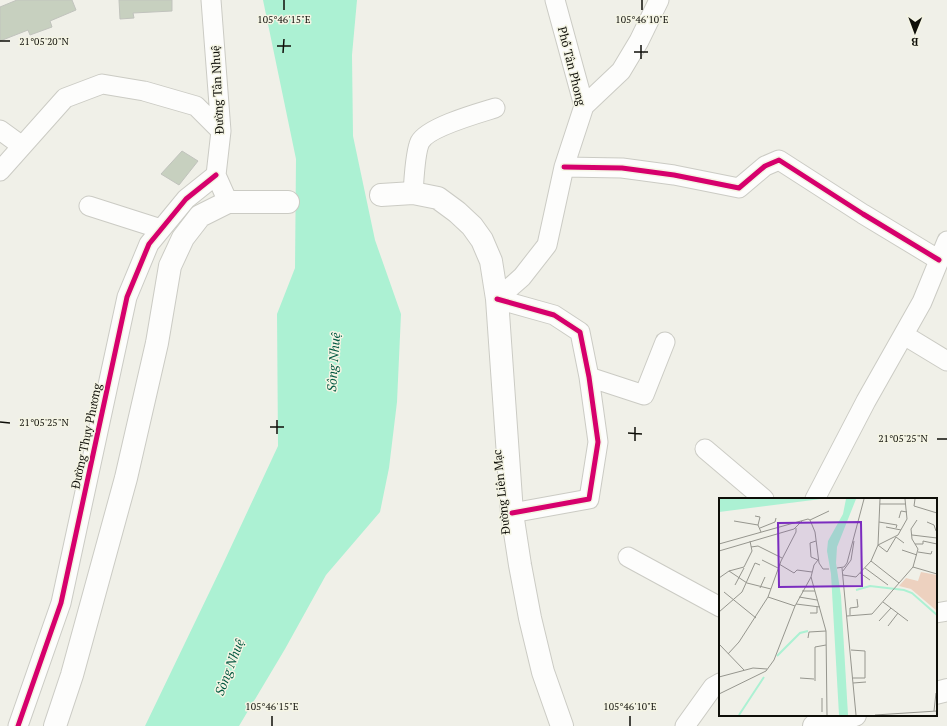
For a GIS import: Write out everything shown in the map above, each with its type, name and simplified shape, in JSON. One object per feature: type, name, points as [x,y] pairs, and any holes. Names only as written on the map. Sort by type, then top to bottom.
[{"type":"main road","name":"Đường Liên Mạc","points":[[381,195],[413,193],[438,198],[457,212],[472,226],[482,240],[491,261],[497,299],[512,513],[530,618],[544,672],[562,726]]},
{"type":"main road","points":[[55,726],[72,675],[126,478],[157,343],[170,266],[183,238],[200,216],[228,202],[288,202]]},
{"type":"main road","points":[[937,693],[947,690]]},
{"type":"main road","points":[[814,726],[851,716]]},
{"type":"street","name":"Đường Tân Nhuệ","points":[[211,0],[221,132],[216,175]]},
{"type":"street","name":"Phố Tân Phong","points":[[497,299],[522,277],[547,245],[564,167],[584,106],[555,0]]},
{"type":"street","points":[[584,106],[621,71],[659,0]]},
{"type":"street","points":[[0,171],[65,98],[102,84],[144,91],[196,106],[221,132]]},
{"type":"street","points":[[413,193],[419,146],[425,136],[465,117],[495,108]]},
{"type":"street","points":[[0,130],[22,146]]},
{"type":"street","points":[[564,167],[622,168],[674,175],[739,188],[765,166],[779,160],[863,214],[939,260]]},
{"type":"street","points":[[216,175],[228,202]]},
{"type":"street","name":"Đường Thụy Phương","points":[[18,726],[61,603],[127,297],[149,244],[186,199],[216,175]]},
{"type":"street","points":[[89,206],[161,229]]},
{"type":"street","points":[[816,498],[866,401],[922,302],[947,241]]},
{"type":"street","points":[[497,299],[554,315],[580,332],[589,377],[598,442],[589,499],[512,513]]},
{"type":"street","points":[[904,335],[947,361]]},
{"type":"street","points":[[589,377],[644,395],[665,342]]},
{"type":"street","points":[[705,449],[763,498]]},
{"type":"street","points":[[628,557],[719,605]]},
{"type":"street","points":[[937,613],[947,610]]},
{"type":"street","points":[[684,726],[712,687],[719,684]]},
{"type":"water","name":"Sông Nhuệ","points":[[263,0],[357,0],[352,55],[353,136],[375,240],[401,314],[397,402],[389,468],[380,512],[326,575],[285,649],[239,726],[145,726],[278,446],[277,314],[295,268],[296,159]]},
{"type":"building","points":[[17,0],[72,0],[76,10],[50,21],[52,27],[30,35],[28,30],[0,41],[0,7]]},
{"type":"building","points":[[119,0],[172,0],[172,11],[133,13],[134,18],[120,19]]},
{"type":"building","points":[[182,151],[198,161],[179,185],[161,174]]},
{"type":"cycle path","points":[[564,167],[622,168],[674,175],[739,188],[765,166],[779,160],[863,214],[939,260]]},
{"type":"cycle path","points":[[18,726],[61,603],[127,297],[149,244],[186,199],[216,175]]},
{"type":"cycle path","points":[[497,299],[554,315],[580,332],[589,377],[598,442],[589,499],[512,513]]}]
